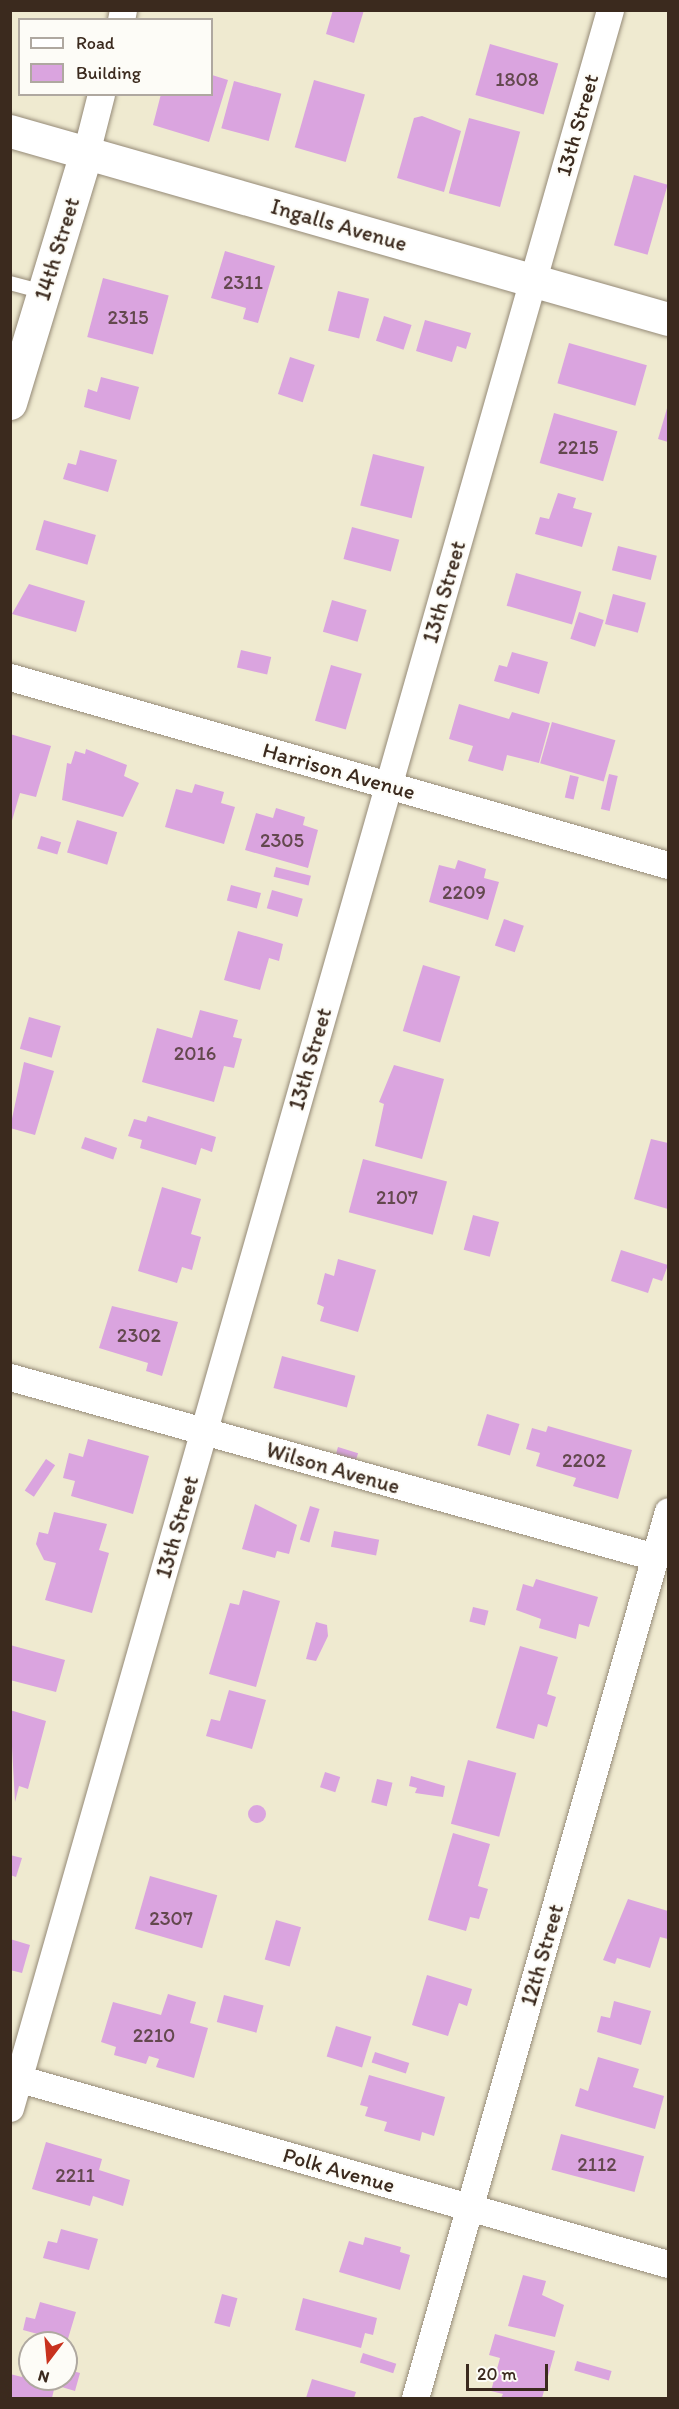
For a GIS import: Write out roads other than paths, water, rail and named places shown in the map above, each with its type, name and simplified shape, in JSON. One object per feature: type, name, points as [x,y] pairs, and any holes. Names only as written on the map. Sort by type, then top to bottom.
[{"type":"main road","name":"Ingalls Avenue","points":[[10,131],[669,319]]},
{"type":"main road","name":"14th Street","points":[[10,404],[86,153]]},
{"type":"street","name":"13th Street","points":[[10,2108],[15,2077],[204,1431],[610,10]]},
{"type":"street","name":"14th Street","points":[[86,153],[100,96]]},
{"type":"street","name":"Harrison Avenue","points":[[10,677],[669,865]]},
{"type":"street","name":"Wilson Avenue","points":[[10,1377],[662,1559]]},
{"type":"street","name":"12th Street","points":[[415,2398],[662,1559],[669,1510]]},
{"type":"street","name":"Polk Avenue","points":[[15,2077],[669,2264]]},
{"type":"lane","points":[[10,283],[44,292]]}]
